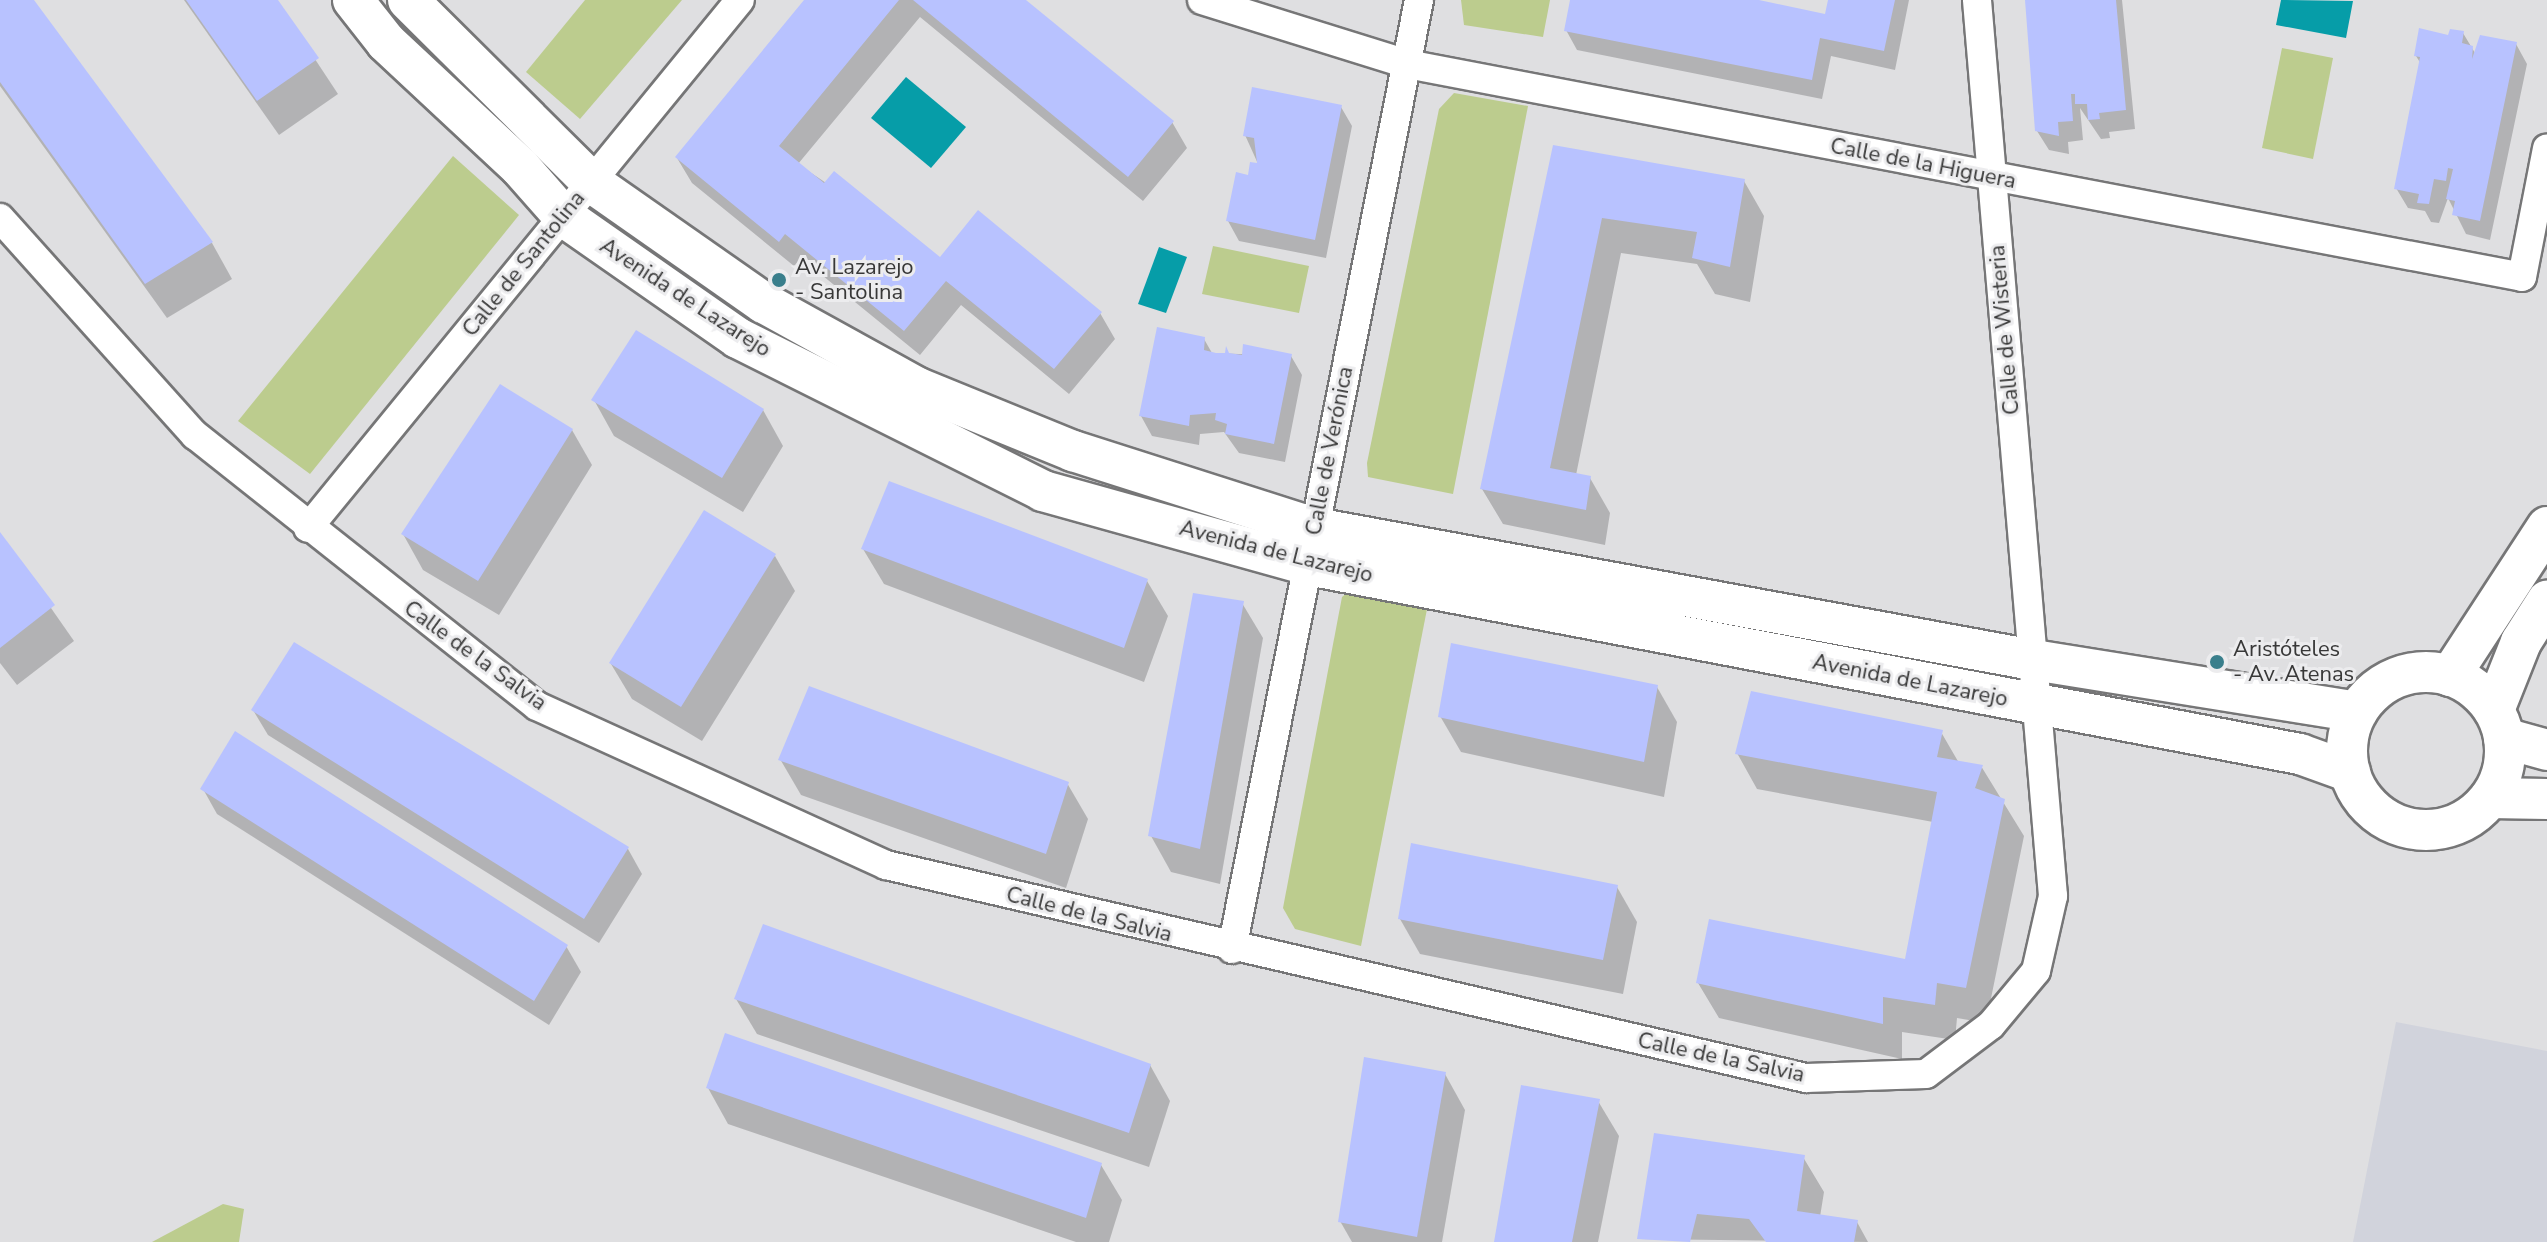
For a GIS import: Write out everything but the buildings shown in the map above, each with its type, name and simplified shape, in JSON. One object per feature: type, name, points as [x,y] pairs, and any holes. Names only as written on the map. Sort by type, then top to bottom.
[{"type":"street","name":"Avenida de Lazarejo","points":[[353,0],[386,42],[520,167],[563,216],[738,338],[1043,491],[2038,706],[2300,754],[2350,772]]},
{"type":"street","name":"Avenida de Lazarejo","points":[[408,0],[591,182],[764,303],[916,387],[1311,547],[2357,712]]},
{"type":"street","name":"Calle de Santolina","points":[[308,528],[740,0]]},
{"type":"street","name":"Calle de la Higuera","points":[[1202,0],[1407,64],[2522,277],[2547,148]]},
{"type":"street","name":"Calle de Verónica","points":[[1232,949],[1419,0]]},
{"type":"street","name":"Calle de Wisteria","points":[[1977,0],[2033,660]]},
{"type":"street","name":"Calle de la Salvia","points":[[0,218],[195,435],[308,528],[537,706],[886,865],[1232,949],[1806,1078],[1926,1074],[1991,1025],[2036,971],[2053,896],[2033,660]]},
{"type":"street","points":[[2450,676],[2547,527]]},
{"type":"street","points":[[2547,601],[2521,642],[2499,724],[2503,770],[2490,798],[2464,820],[2424,830],[2377,814],[2350,772],[2349,731],[2357,712],[2374,691],[2397,677],[2423,672],[2450,676],[2475,688],[2499,724],[2547,750]]},
{"type":"street","points":[[2490,798],[2547,799]]},
{"type":"shaded area","points":[[2396,1022],[2547,1051],[2547,1242],[2353,1242]]},
{"type":"green space","points":[[585,0],[682,0],[580,119],[526,72]]},
{"type":"green space","points":[[1461,0],[1550,0],[1543,37],[1464,25]]},
{"type":"green space","points":[[2282,48],[2333,58],[2313,159],[2262,148]]},
{"type":"green space","points":[[1454,93],[1528,106],[1453,494],[1368,477],[1367,463],[1439,109]]},
{"type":"green space","points":[[453,156],[519,215],[310,474],[238,421]]},
{"type":"green space","points":[[1213,246],[1309,266],[1299,313],[1202,294]]},
{"type":"green space","points":[[1352,589],[1428,604],[1361,946],[1295,929],[1283,908],[1342,597]]},
{"type":"green space","points":[[223,1204],[244,1209],[239,1242],[152,1242]]},
{"type":"water","points":[[2281,0],[2353,1],[2346,38],[2276,25]]},
{"type":"water","points":[[906,77],[966,127],[931,168],[871,118]]},
{"type":"water","points":[[1159,247],[1187,257],[1166,313],[1138,304]]},
{"type":"place","name":"Av. Lazarejo - Santolina","points":[[779,280]]},
{"type":"place","name":"Aristóteles - Av. Atenas","points":[[2217,662]]}]
